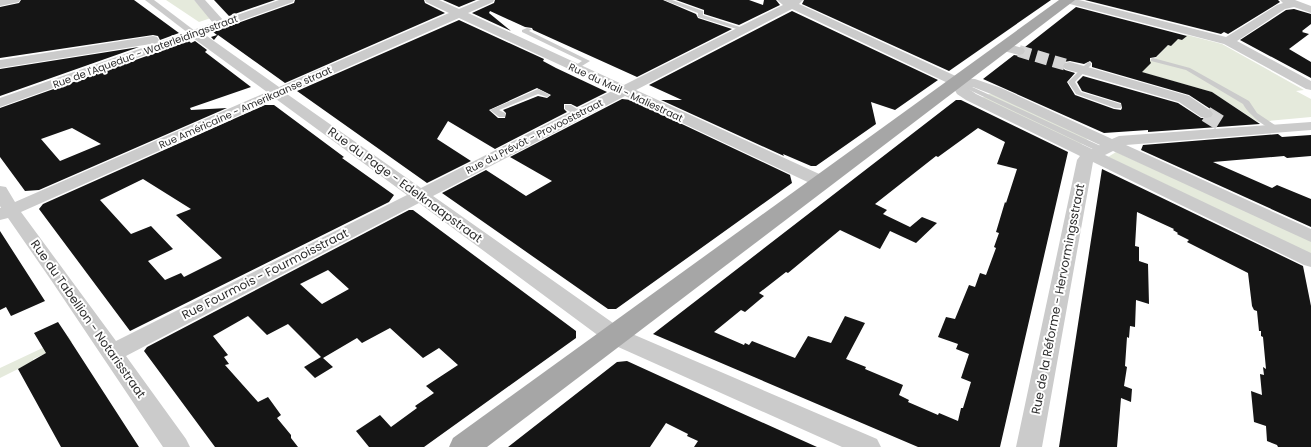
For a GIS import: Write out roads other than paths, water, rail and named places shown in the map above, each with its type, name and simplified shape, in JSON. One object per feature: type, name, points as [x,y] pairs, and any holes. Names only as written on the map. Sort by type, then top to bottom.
[{"type":"main road","points":[[464,447],[1067,0]]},
{"type":"street","points":[[0,3],[15,0]]},
{"type":"street","points":[[149,0],[195,34]]},
{"type":"street","points":[[199,0],[220,25]]},
{"type":"street","name":"Rue de l'Aqueduc - Waterleidingsstraat","points":[[0,103],[290,0]]},
{"type":"street","name":"Rue du Mail - Maliestraat","points":[[430,0],[623,91],[822,182]]},
{"type":"street","name":"Rue Américaine - Amerikaanse straat","points":[[6,212],[489,0]]},
{"type":"street","points":[[1067,0],[1228,41],[1311,86]]},
{"type":"street","points":[[790,2],[957,82],[975,83],[992,89],[1102,150],[1311,261]]},
{"type":"street","name":"Rue du Prévôt - Provooststraat","points":[[418,195],[574,110],[623,91],[743,29],[790,2]]},
{"type":"street","points":[[1228,41],[1290,2],[1311,10]]},
{"type":"street","points":[[0,64],[195,34]]},
{"type":"street","name":"Rue du Page - Edelknaapstraat","points":[[195,34],[615,336],[868,447]]},
{"type":"street","points":[[1004,47],[1019,51]]},
{"type":"street","points":[[1081,67],[1184,99],[1206,114]]},
{"type":"street","points":[[957,82],[962,91],[971,97],[1311,236]]},
{"type":"street","points":[[1222,124],[1234,133]]},
{"type":"street","points":[[1102,150],[1119,141],[1311,126]]},
{"type":"street","name":"Rue de la Réforme - Hervormingsstraat","points":[[1028,447],[1085,160],[1102,150]]},
{"type":"street","name":"Rue du Tabellion - Notarisstraat","points":[[0,191],[6,212],[112,353],[177,447]]},
{"type":"street","name":"Rue Fourmois - Fourmoisstraat","points":[[112,353],[418,195]]},
{"type":"lane","points":[[667,0],[701,12],[700,16],[743,29]]},
{"type":"lane","points":[[529,29],[524,31],[587,61],[575,68]]},
{"type":"lane","points":[[1153,60],[1188,69],[1246,102],[1249,110],[1253,114],[1277,129]]},
{"type":"lane","points":[[1081,67],[1071,82],[1078,93],[1118,106]]},
{"type":"lane","points":[[502,115],[494,110],[538,91],[548,96]]},
{"type":"tunnel","points":[[1019,51],[1070,66]]},
{"type":"tunnel","points":[[1206,114],[1222,124]]}]
